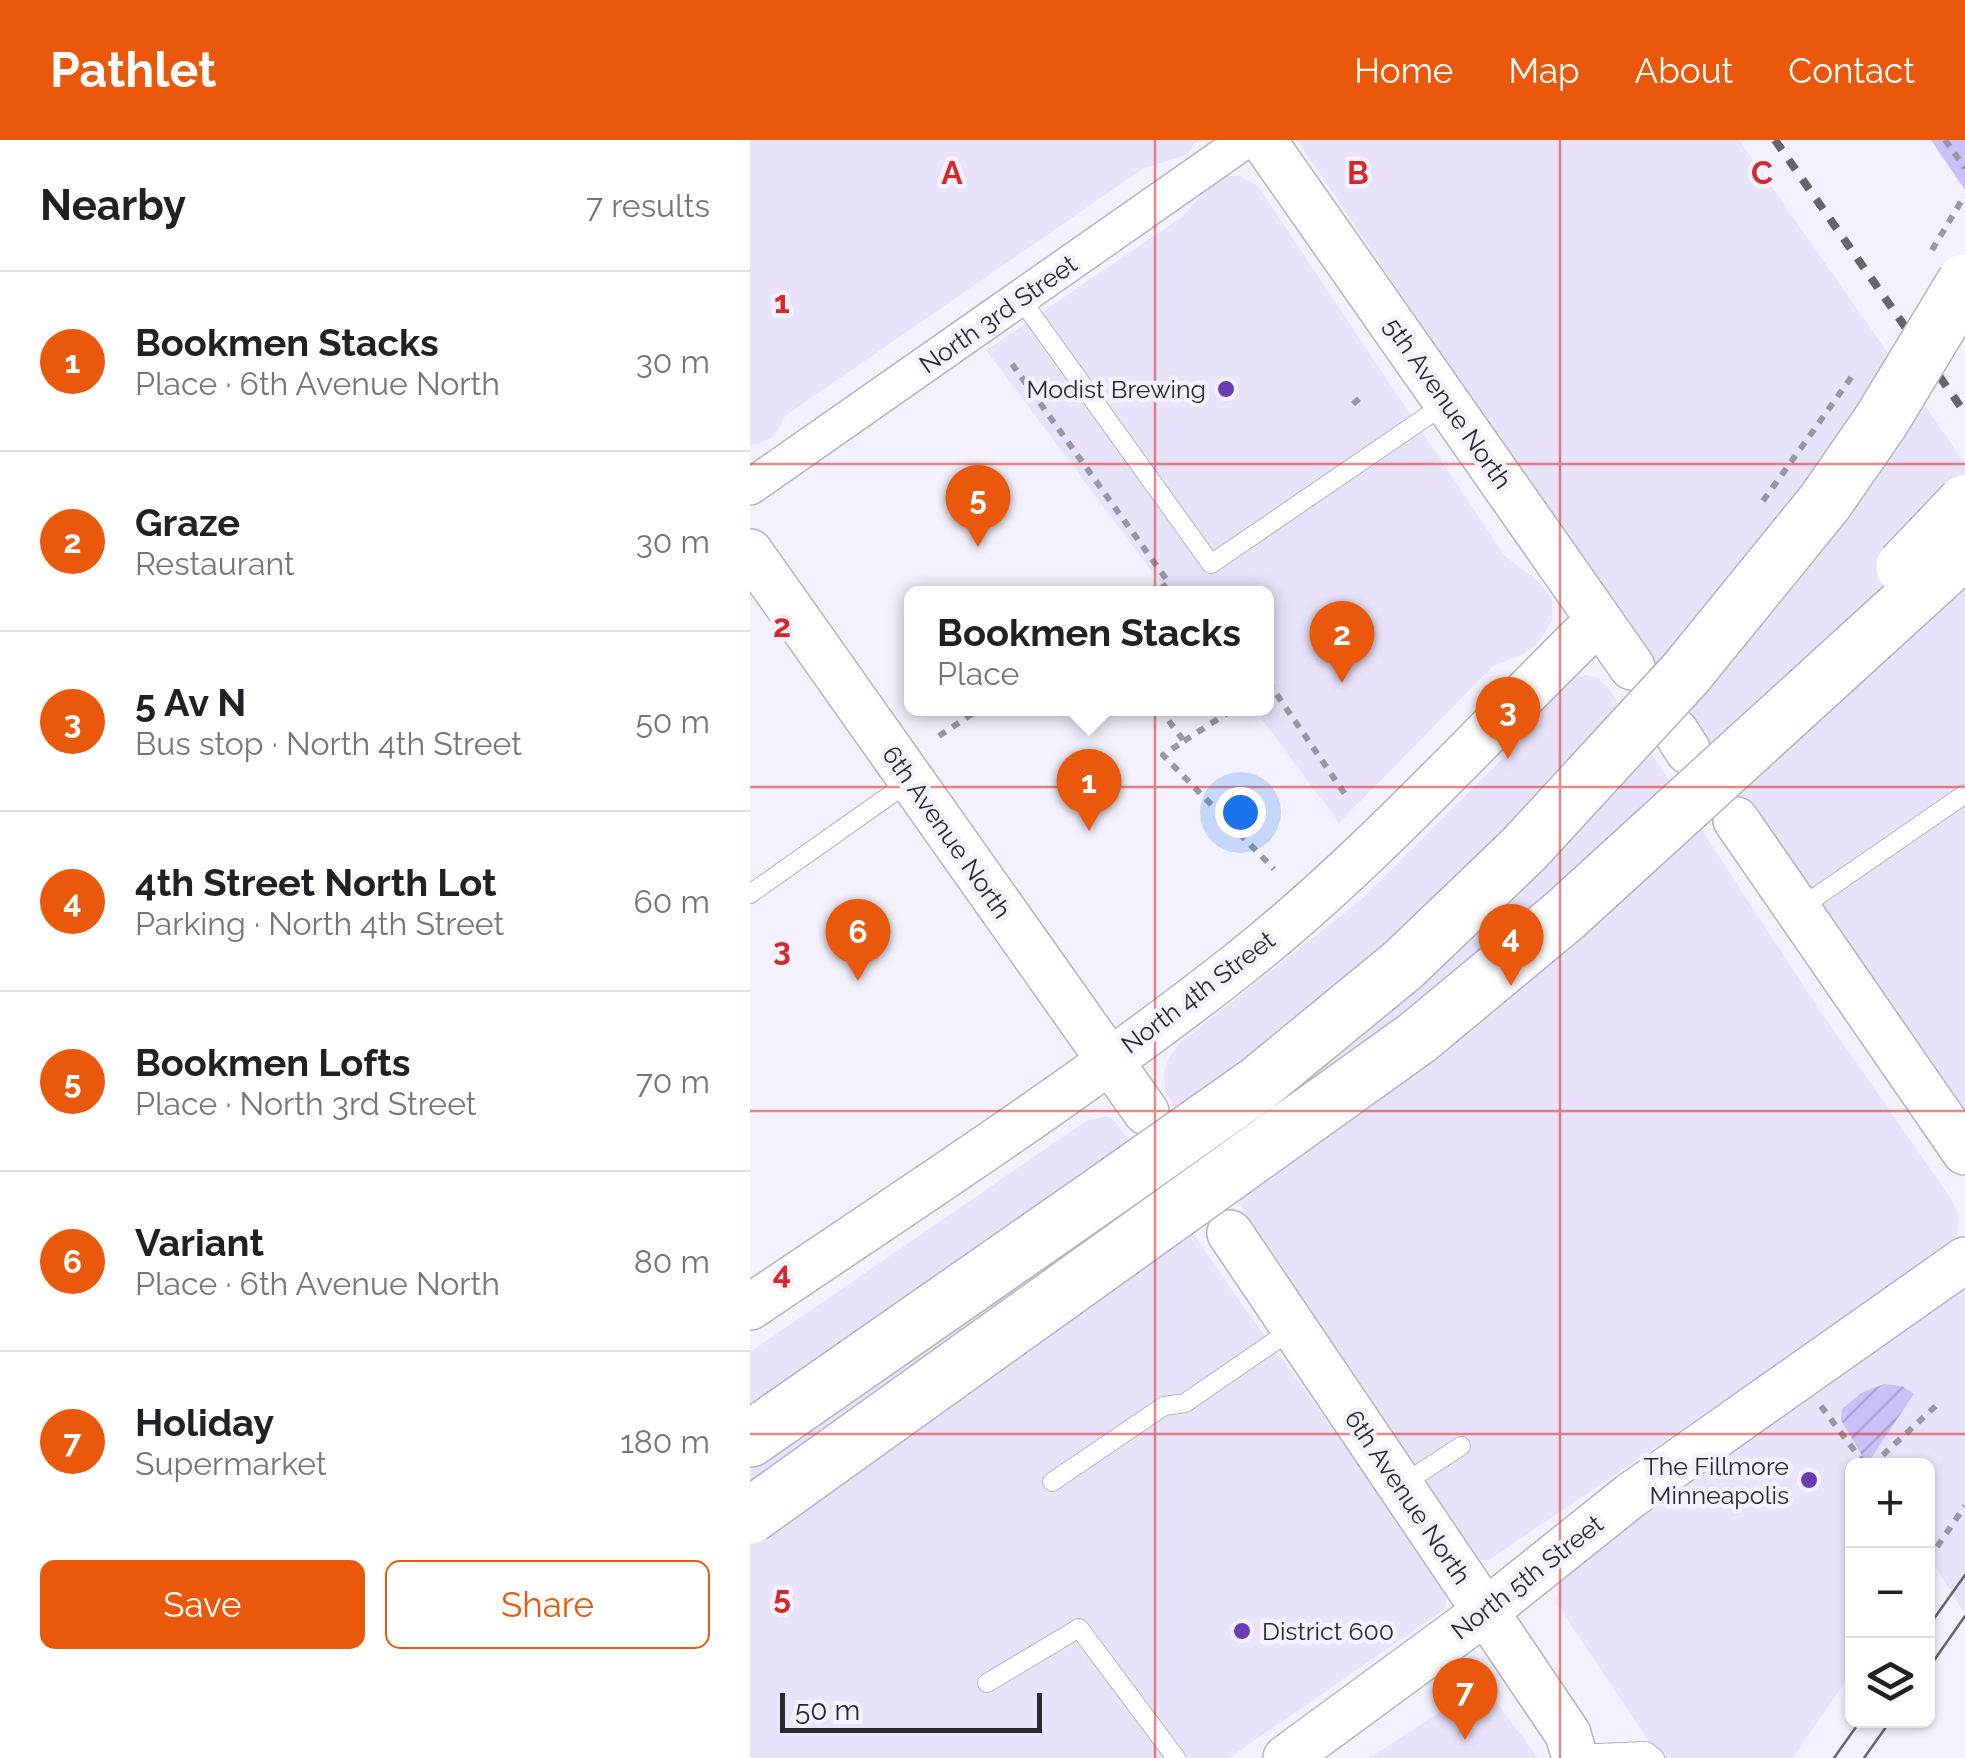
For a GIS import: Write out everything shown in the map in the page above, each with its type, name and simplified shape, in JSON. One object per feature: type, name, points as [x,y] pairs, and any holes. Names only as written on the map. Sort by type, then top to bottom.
[{"type":"highway","points":[[750,1440],[1258,1084],[1403,965],[1464,908],[1524,849],[1686,672],[1788,548],[1872,434],[1965,282]]},
{"type":"highway","points":[[1611,872],[1965,502]]},
{"type":"highway","points":[[750,1516],[1403,1048],[1498,973],[1965,550]]},
{"type":"street","name":"North 3rd Street","points":[[750,487],[1246,140]]},
{"type":"street","name":"5th Avenue North","points":[[1263,140],[1632,667]]},
{"type":"street","name":"6th Avenue North","points":[[750,552],[1146,1112]]},
{"type":"street","name":"North 4th Street","points":[[750,1307],[1110,1060],[1239,964],[1346,874],[1599,620]]},
{"type":"street","points":[[1736,820],[1965,1152]]},
{"type":"street","name":"6th Avenue North","points":[[1230,1234],[1568,1734],[1575,1756]]},
{"type":"street","name":"North 5th Street","points":[[1286,1758],[1485,1612],[1630,1496],[1965,1260]]},
{"type":"lane","points":[[1020,298],[1210,564],[1448,402]]},
{"type":"lane","points":[[750,894],[910,781]]},
{"type":"lane","points":[[1797,910],[1965,794]]},
{"type":"lane","points":[[1052,1482],[1164,1406],[1185,1403],[1294,1328]]},
{"type":"lane","points":[[1400,1486],[1462,1446]]},
{"type":"lane","points":[[986,1683],[1079,1628],[1176,1758]]},
{"type":"lane","points":[[1575,1756],[1646,1751],[1656,1758]]},
{"type":"path","points":[[1946,140],[1965,168]]},
{"type":"path","points":[[1012,364],[1169,583],[1165,586]]},
{"type":"path","points":[[1763,501],[1856,370]]},
{"type":"path","points":[[1274,689],[1349,800]]},
{"type":"path","points":[[939,736],[969,716]]},
{"type":"path","points":[[1164,716],[1184,741]]},
{"type":"path","points":[[1223,716],[1163,754],[1274,869]]},
{"type":"path","points":[[1877,1458],[1940,1402]]},
{"type":"path","points":[[1820,1405],[1862,1458]]},
{"type":"path","points":[[1935,1550],[1965,1506]]},
{"type":"shaded area","points":[[750,140],[1199,140],[1186,155],[1144,168],[785,416],[774,437],[750,447]]},
{"type":"shaded area","points":[[1297,140],[1739,140],[1965,463],[1965,1132]]},
{"type":"shaded area","points":[[1931,140],[1965,140],[1965,190]]},
{"type":"shaded area","points":[[1240,176],[1258,186],[1505,556],[1538,581],[1552,600],[1552,621],[1538,643],[1493,666],[1339,823],[1259,716],[1274,716],[1274,586],[1163,586],[986,350],[1182,217],[1216,179]]},
{"type":"shaded area","points":[[1564,678],[1598,678],[1608,687],[1819,1009],[1952,1200],[1959,1217],[1958,1232],[1952,1246],[1489,1560],[1478,1560],[1468,1551],[1165,1092],[1164,1074],[1167,1061],[1179,1044],[1361,900],[1523,738],[1548,692]]},
{"type":"shaded area","points":[[1107,1116],[1116,1122],[1246,1310],[1448,1585],[1445,1609],[1229,1758],[750,1758],[750,1352],[1086,1121]]},
{"type":"shaded area","points":[[1965,1283],[1965,1614],[1935,1566],[1935,1458],[1845,1458],[1845,1682],[1793,1758],[1660,1758],[1556,1603],[1560,1584],[1574,1564],[1811,1388]]},
{"type":"shaded area","points":[[1884,1384],[1902,1386],[1914,1394],[1871,1458],[1863,1458],[1841,1420],[1842,1409],[1861,1393]]},
{"type":"shaded area","points":[[1483,1684],[1538,1758],[1369,1758]]},
{"type":"tram line","points":[[1935,1617],[1965,1575]]},
{"type":"tram line","points":[[1935,1659],[1965,1616]]},
{"type":"tram line","points":[[1834,1758],[1855,1728]]},
{"type":"tram line","points":[[1864,1758],[1885,1728]]},
{"type":"railway","points":[[1775,140],[1965,413]]},
{"type":"place","name":"Modist Brewing","points":[[1226,389]]},
{"type":"place","name":"Bookmen Lofts","points":[[978,547]]},
{"type":"place","name":"Graze","points":[[1342,683]]},
{"type":"place","name":"5 Av N","points":[[1508,759]]},
{"type":"place","name":"Bookmen Stacks","points":[[1089,831]]},
{"type":"place","name":"Variant","points":[[858,981]]},
{"type":"place","name":"4th Street North Lot","points":[[1511,986]]},
{"type":"place","name":"The Fillmore Minneapolis","points":[[1809,1480]]},
{"type":"place","name":"District 600","points":[[1242,1631]]},
{"type":"place","name":"Holiday","points":[[1465,1740]]}]
